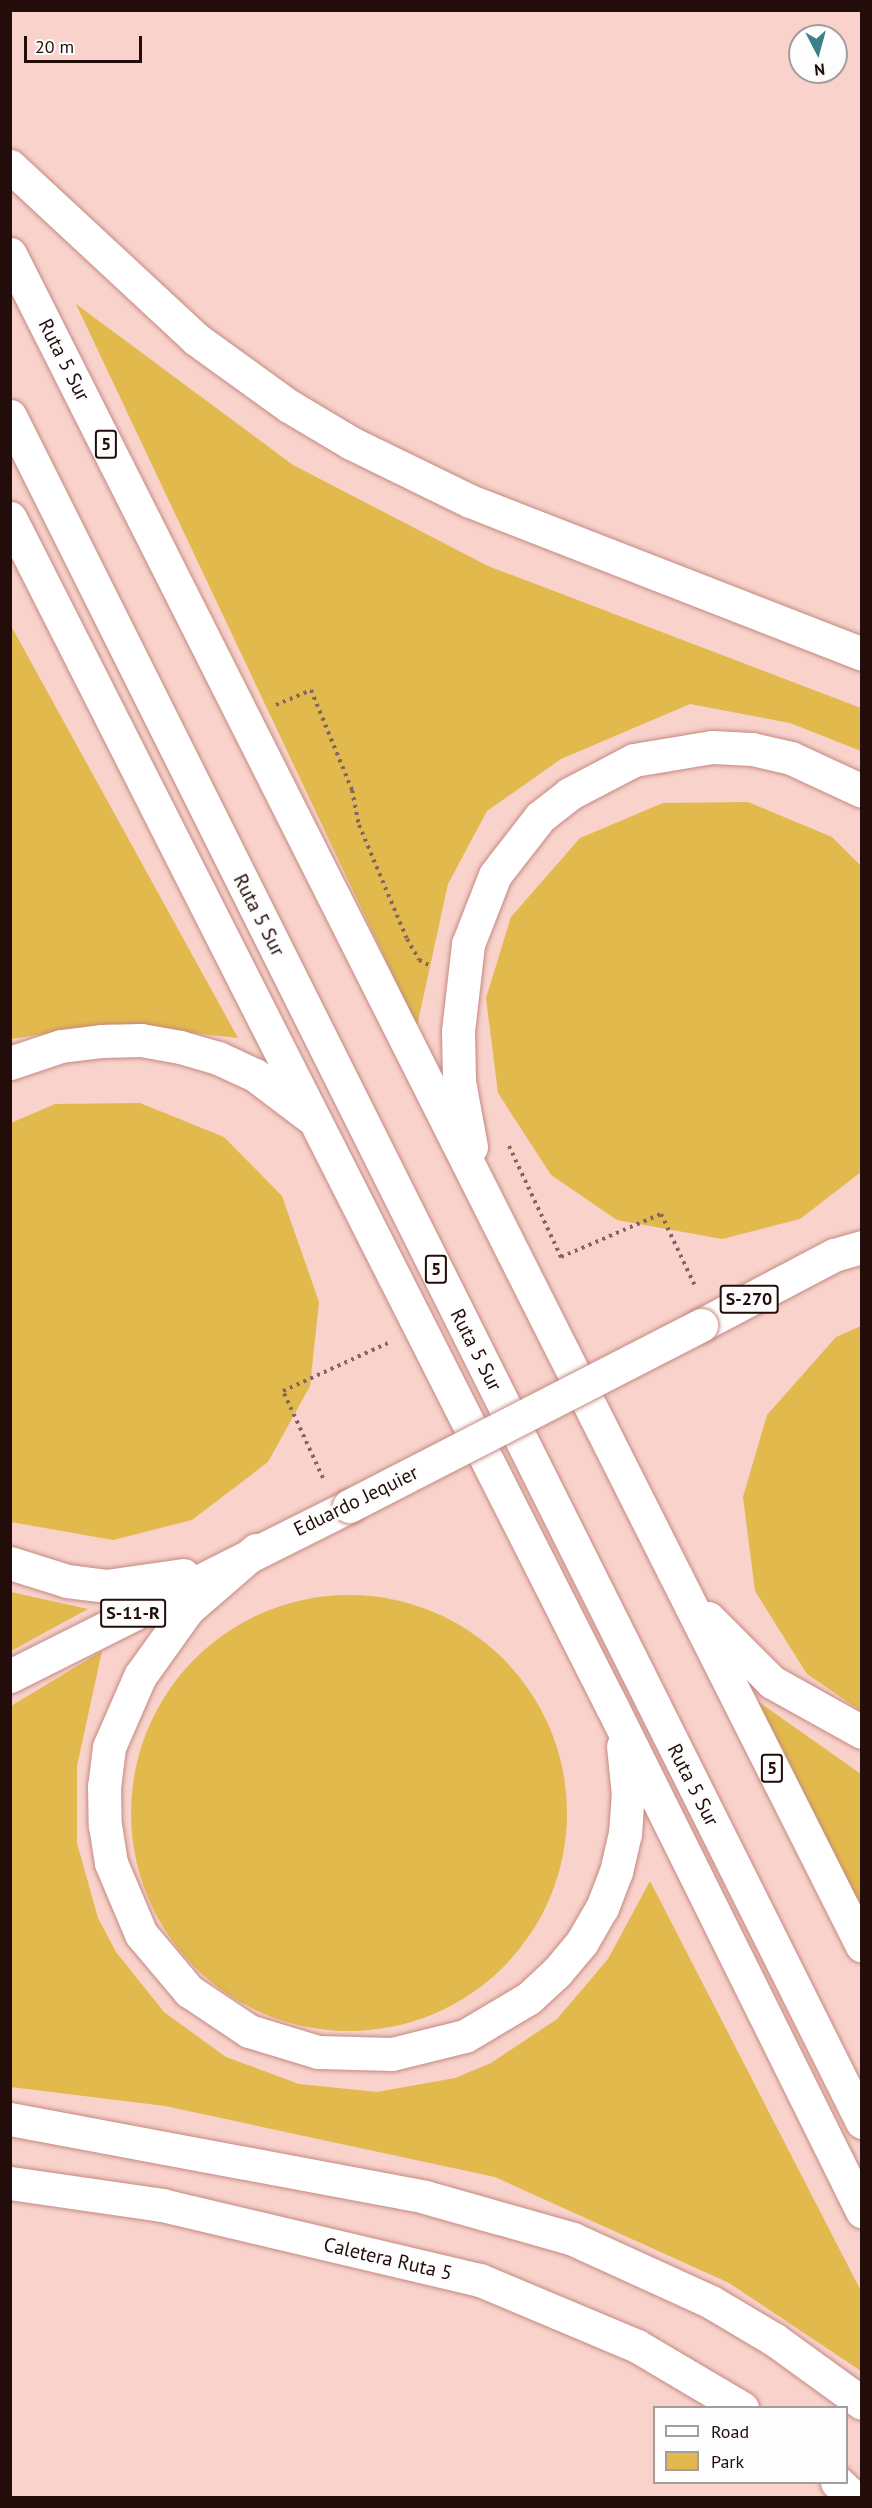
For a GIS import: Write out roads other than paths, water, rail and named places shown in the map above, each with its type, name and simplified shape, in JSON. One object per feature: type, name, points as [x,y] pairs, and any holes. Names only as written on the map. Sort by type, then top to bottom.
[{"type":"main road","points":[[10,166],[196,339],[289,406],[351,443],[470,501],[861,654]]},
{"type":"main road","name":"Ruta 5 Sur","points":[[10,254],[861,1946]]},
{"type":"main road","name":"Ruta 5 Sur","points":[[10,416],[861,2122]]},
{"type":"main road","points":[[10,518],[612,1707],[861,2211]]},
{"type":"main road","points":[[489,1206],[472,1155],[459,1081],[462,981],[468,944],[479,909],[495,876],[528,831],[569,794],[601,775],[634,760],[673,751],[712,747],[752,749],[790,758],[861,791]]},
{"type":"main road","points":[[10,1063],[61,1046],[101,1041],[141,1040],[180,1047],[218,1058],[255,1075],[318,1124]]},
{"type":"main road","points":[[797,1274],[861,1222]]},
{"type":"main road","points":[[797,1274],[861,1247]]},
{"type":"main road","name":"Eduardo Jequier","points":[[10,1676],[256,1550],[349,1506],[797,1274]]},
{"type":"main road","points":[[256,1550],[188,1609],[150,1660],[119,1720],[110,1747],[104,1786],[105,1825],[111,1863],[123,1900],[141,1934],[189,1991],[249,2031],[318,2052],[392,2054],[465,2036],[529,1998],[557,1972],[582,1942],[602,1908],[616,1872],[625,1834],[628,1795],[625,1756],[612,1707]]},
{"type":"main road","points":[[10,1563],[67,1581],[106,1586],[183,1575],[256,1550]]},
{"type":"main road","points":[[682,1591],[772,1682],[861,1732]]},
{"type":"main road","points":[[10,2119],[425,2197],[573,2239],[644,2268],[711,2302],[775,2340],[861,2403]]},
{"type":"main road","name":"Caletera Ruta 5","points":[[10,2183],[162,2205],[480,2280],[637,2346],[739,2406]]},
{"type":"main road","points":[[839,2484],[854,2498]]}]
